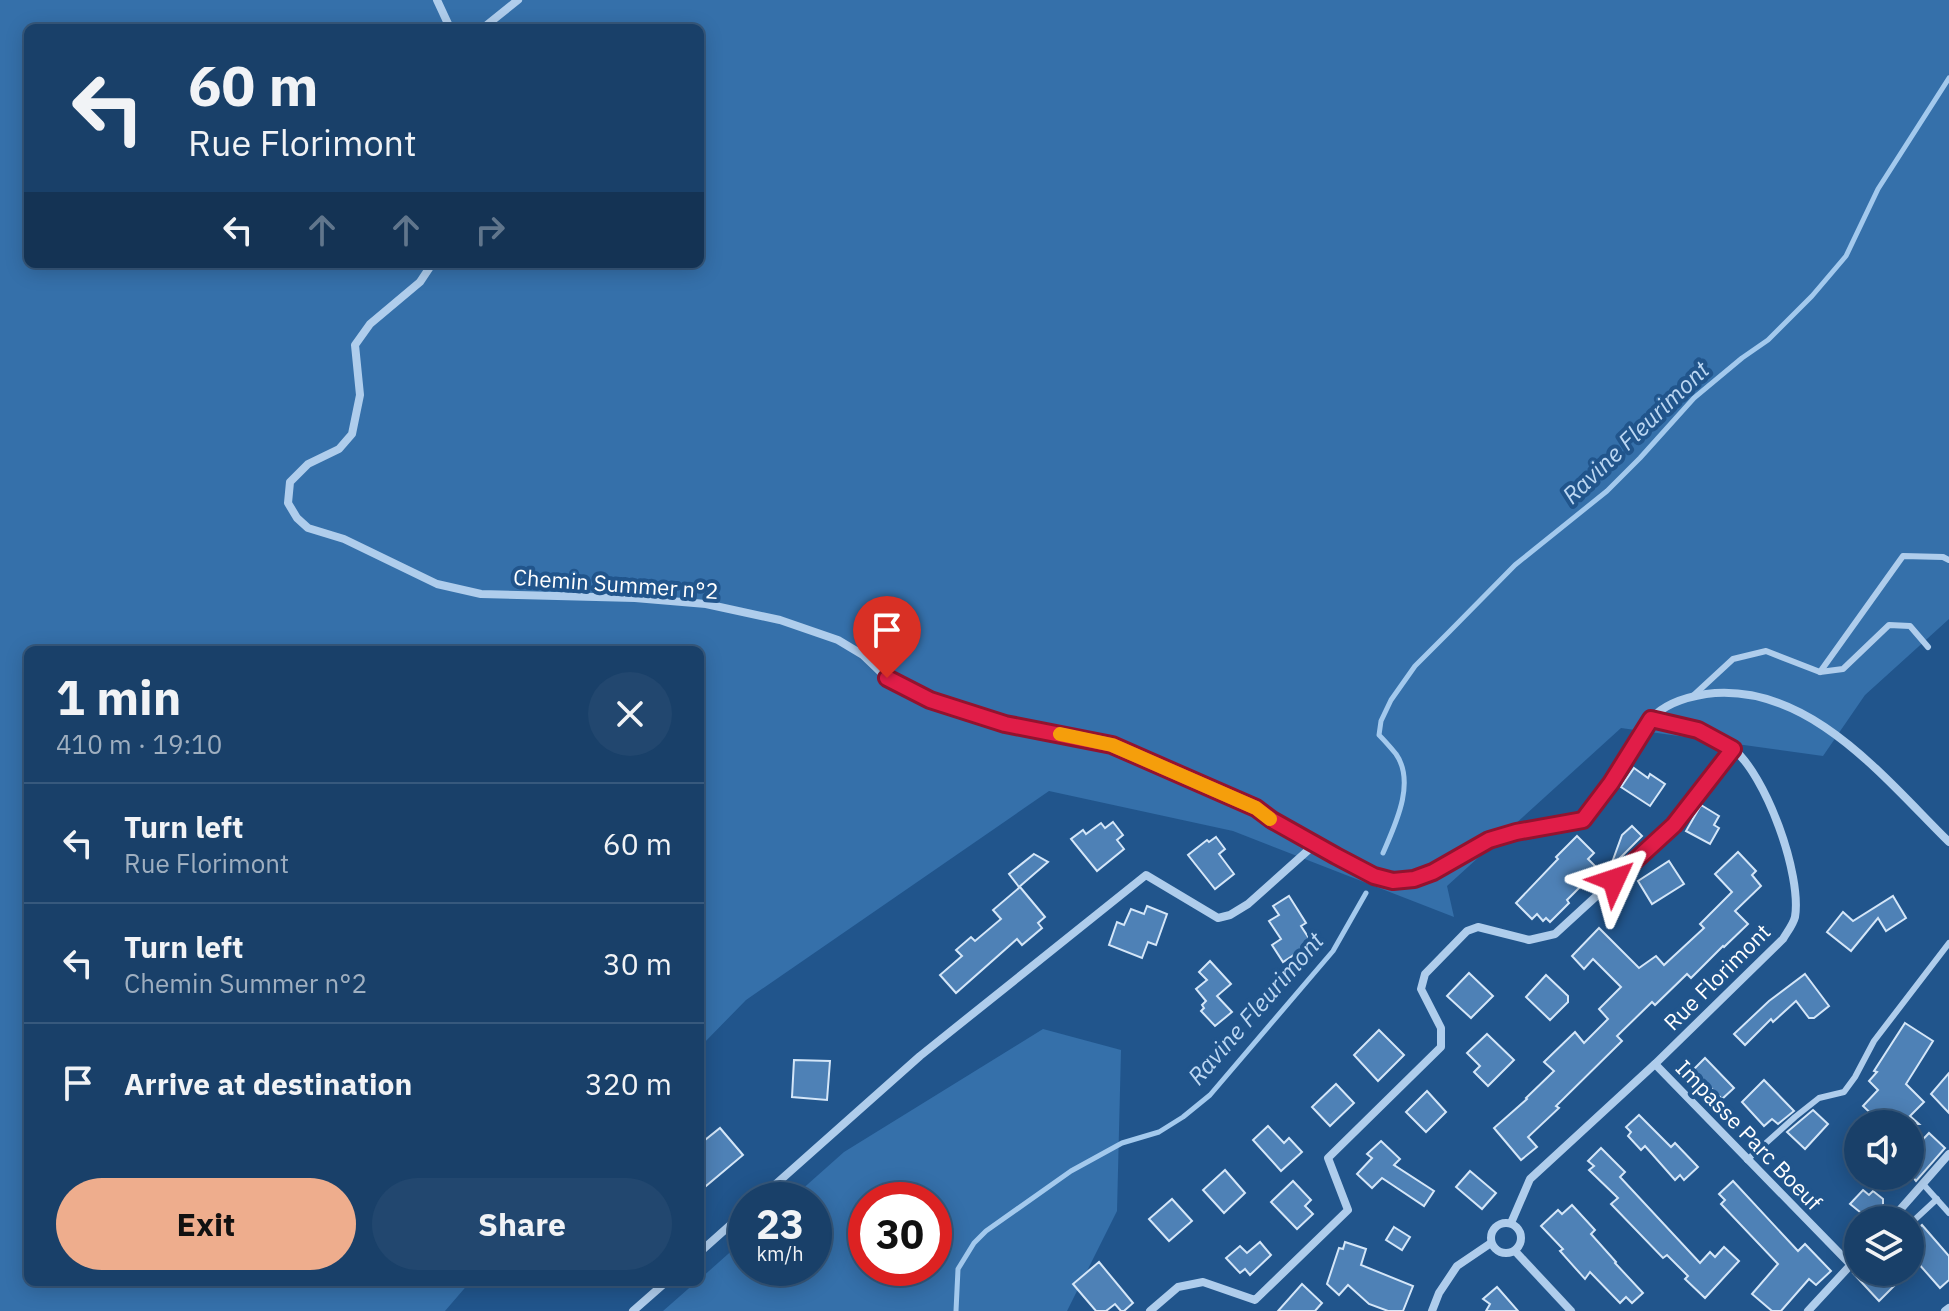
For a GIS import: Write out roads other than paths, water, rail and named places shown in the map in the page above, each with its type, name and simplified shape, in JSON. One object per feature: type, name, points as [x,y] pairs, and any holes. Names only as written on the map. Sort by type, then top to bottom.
[{"type":"street","points":[[437,0],[448,24]]},
{"type":"street","points":[[488,24],[518,0]]},
{"type":"street","name":"Chemin Summer n°2","points":[[429,268],[420,282],[370,324],[355,345],[360,395],[352,434],[339,449],[308,464],[290,482],[288,503],[308,528],[344,539],[437,584],[481,594],[635,598],[706,604],[780,620],[838,640],[863,655],[887,678],[930,700],[1005,724],[1112,745],[1256,808],[1314,845],[1366,872],[1393,881],[1414,879],[1433,872],[1489,840],[1583,820],[1611,783],[1651,719],[1675,702],[1721,692],[1752,695],[1783,704],[1816,721],[1849,744],[1949,842]]},
{"type":"street","name":"Rue Florimont","points":[[1511,1223],[1530,1179],[1655,1064],[1783,939],[1795,920],[1795,889],[1783,841],[1755,774],[1733,749],[1698,730],[1651,719]]},
{"type":"street","points":[[1150,1311],[1178,1287],[1203,1282],[1255,1300],[1348,1210],[1328,1158],[1441,1047],[1441,1028],[1421,989],[1425,974],[1467,931],[1478,927],[1529,940],[1555,934],[1674,825],[1733,749]]},
{"type":"street","points":[[778,1182],[920,1056],[1146,875],[1218,918],[1248,904],[1314,845]]},
{"type":"street","name":"Impasse Parc Boeuf","points":[[1655,1064],[1844,1258]]},
{"type":"street","points":[[1924,1183],[1949,1154]]},
{"type":"street","points":[[1903,1206],[1918,1190]]},
{"type":"street","points":[[1504,1222],[1511,1223],[1521,1236],[1518,1248],[1507,1254],[1496,1250],[1490,1239],[1494,1228],[1504,1222]]},
{"type":"street","points":[[704,1248],[728,1227]]},
{"type":"street","points":[[1432,1311],[1439,1293],[1457,1266],[1491,1243]]},
{"type":"street","points":[[1515,1251],[1571,1311]]},
{"type":"street","points":[[1808,1311],[1844,1272]]},
{"type":"street","points":[[633,1311],[661,1286]]},
{"type":"lane","points":[[1820,672],[1903,556],[1943,557],[1949,560]]},
{"type":"lane","points":[[1692,696],[1733,659],[1766,651],[1820,672],[1843,669],[1889,625],[1910,626],[1928,647]]},
{"type":"lane","points":[[1747,1160],[1819,1098],[1844,1092],[1874,1041],[1949,943]]},
{"type":"lane","points":[[1924,1185],[1949,1213]]},
{"type":"lane","points":[[1924,1211],[1937,1199]]},
{"type":"waterway","name":"Ravine Fleurimont","points":[[1383,853],[1402,804],[1404,778],[1396,754],[1379,735],[1381,721],[1391,700],[1415,666],[1515,565],[1607,491],[1694,398],[1768,340],[1812,296],[1846,256],[1878,189],[1949,78]]},
{"type":"waterway","name":"Ravine Fleurimont","points":[[956,1311],[958,1269],[974,1243],[986,1231],[1071,1171],[1122,1143],[1159,1132],[1210,1095],[1333,951],[1366,893]]}]
